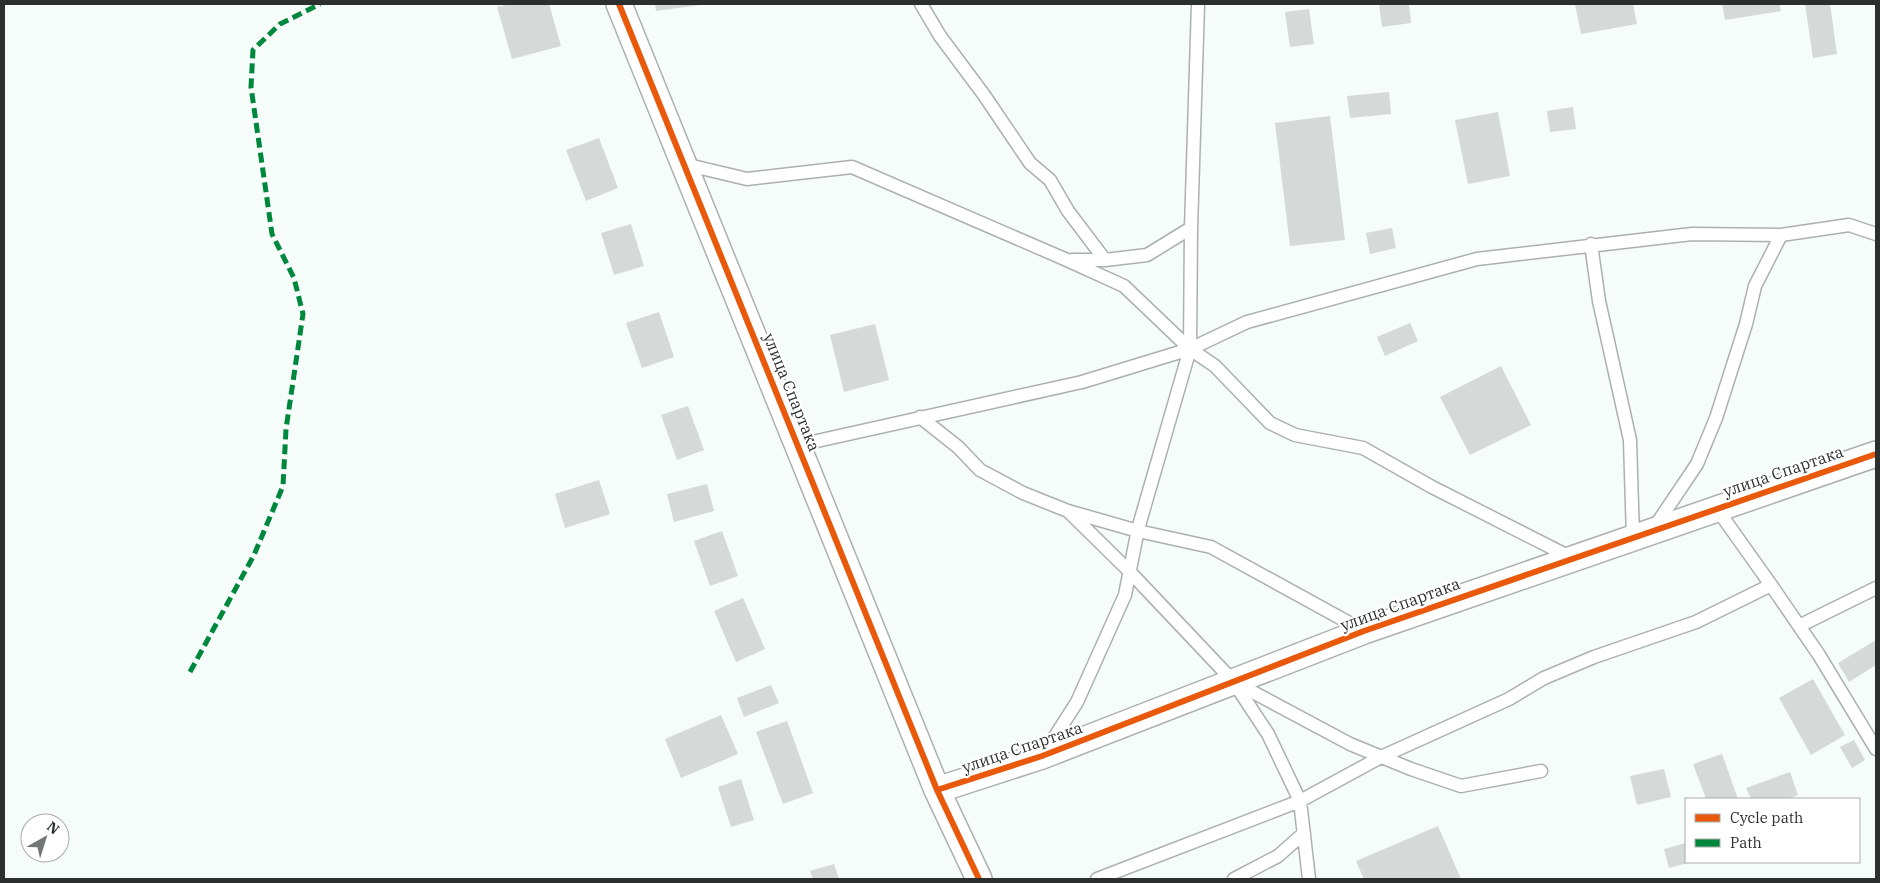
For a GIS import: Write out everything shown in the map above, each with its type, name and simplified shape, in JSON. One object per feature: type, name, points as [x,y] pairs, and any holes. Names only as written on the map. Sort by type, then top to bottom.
[{"type":"street","name":"улица Спартака","points":[[619,4],[937,790],[979,879]]},
{"type":"street","name":"улица Спартака","points":[[937,790],[1042,756],[1364,631],[1876,454]]},
{"type":"lane","points":[[921,4],[940,36],[984,95],[1030,163],[1050,180],[1068,211],[1105,260]]},
{"type":"lane","points":[[1042,756],[1077,702],[1125,596],[1138,531],[1190,349],[1191,228],[1198,4]]},
{"type":"lane","points":[[684,164],[747,179],[852,167],[1066,260],[1124,286],[1190,349],[1215,366],[1270,423],[1296,435],[1363,448],[1432,487],[1574,558]]},
{"type":"lane","points":[[799,445],[1082,382],[1190,349],[1247,322],[1477,259],[1591,244],[1692,234],[1781,235],[1850,225],[1876,234]]},
{"type":"lane","points":[[1066,260],[1105,260],[1147,255],[1191,228]]},
{"type":"lane","points":[[1642,535],[1697,464],[1716,418],[1746,324],[1755,286],[1781,235]]},
{"type":"lane","points":[[1591,244],[1599,300],[1630,440],[1642,535]]},
{"type":"lane","points":[[920,417],[958,447],[980,470],[1023,493],[1068,510],[1138,531],[1211,547],[1364,631]]},
{"type":"lane","points":[[1717,509],[1799,626],[1876,750]]},
{"type":"lane","points":[[1068,510],[1130,572],[1234,682],[1268,734],[1300,801],[1309,879]]},
{"type":"lane","points":[[1097,879],[1300,801],[1381,757],[1509,699],[1544,678],[1594,657],[1696,622],[1771,585]]},
{"type":"lane","points":[[1799,626],[1876,588]]},
{"type":"lane","points":[[1234,682],[1350,744],[1411,770],[1461,786],[1542,771]]},
{"type":"lane","points":[[1234,879],[1278,856],[1304,833]]},
{"type":"building","points":[[510,4],[549,4],[561,46],[512,59],[497,7]]},
{"type":"building","points":[[655,4],[700,4],[700,5],[656,11]]},
{"type":"building","points":[[1379,4],[1409,4],[1411,23],[1382,27]]},
{"type":"building","points":[[1575,4],[1633,4],[1637,24],[1581,34]]},
{"type":"building","points":[[1722,4],[1779,4],[1781,11],[1725,20]]},
{"type":"building","points":[[1805,4],[1830,4],[1837,54],[1813,58]]},
{"type":"building","points":[[1309,9],[1314,44],[1290,47],[1285,12]]},
{"type":"building","points":[[1389,92],[1391,114],[1350,118],[1347,96]]},
{"type":"building","points":[[1573,107],[1576,129],[1550,132],[1547,111]]},
{"type":"building","points":[[1498,112],[1510,176],[1468,184],[1455,120]]},
{"type":"building","points":[[1330,116],[1345,240],[1290,246],[1275,123]]},
{"type":"building","points":[[599,138],[618,188],[586,201],[566,150]]},
{"type":"building","points":[[631,224],[644,266],[614,275],[601,233]]},
{"type":"building","points":[[1392,228],[1396,248],[1370,254],[1366,233]]},
{"type":"building","points":[[659,312],[674,357],[642,368],[626,323]]},
{"type":"building","points":[[1410,323],[1418,341],[1385,356],[1377,337]]},
{"type":"building","points":[[875,324],[889,380],[844,392],[830,335]]},
{"type":"building","points":[[1501,366],[1531,425],[1470,455],[1440,397]]},
{"type":"building","points":[[688,406],[704,450],[677,460],[661,415]]},
{"type":"building","points":[[599,480],[610,514],[565,528],[555,494]]},
{"type":"building","points":[[707,484],[714,511],[674,522],[667,494]]},
{"type":"building","points":[[722,531],[738,576],[710,586],[694,541]]},
{"type":"building","points":[[743,598],[765,649],[736,662],[714,611]]},
{"type":"building","points":[[1876,640],[1876,665],[1849,682],[1838,663]]},
{"type":"building","points":[[1813,679],[1845,735],[1811,755],[1779,698]]},
{"type":"building","points":[[771,685],[779,703],[744,717],[737,698]]},
{"type":"building","points":[[721,715],[738,754],[681,778],[665,739]]},
{"type":"building","points":[[787,721],[813,793],[783,804],[756,732]]},
{"type":"building","points":[[1854,740],[1865,760],[1852,768],[1840,747]]},
{"type":"building","points":[[1722,754],[1738,798],[1706,798],[1693,764]]},
{"type":"building","points":[[1664,769],[1671,797],[1637,805],[1630,776]]},
{"type":"building","points":[[1790,772],[1798,795],[1790,798],[1751,798],[1746,788]]},
{"type":"building","points":[[741,779],[754,820],[731,827],[718,787]]},
{"type":"building","points":[[1438,826],[1461,879],[1364,879],[1356,861]]},
{"type":"building","points":[[1685,843],[1685,863],[1687,863],[1669,868],[1664,849]]},
{"type":"building","points":[[834,864],[839,879],[813,879],[810,871]]},
{"type":"marked path","points":[[190,672],[254,555],[283,486],[286,429],[303,314],[294,278],[272,234],[251,87],[253,50],[280,24],[320,4]]},
{"type":"cycle path","points":[[619,4],[937,790],[979,879]]},
{"type":"cycle path","points":[[937,790],[1042,756],[1364,631],[1876,454]]}]
